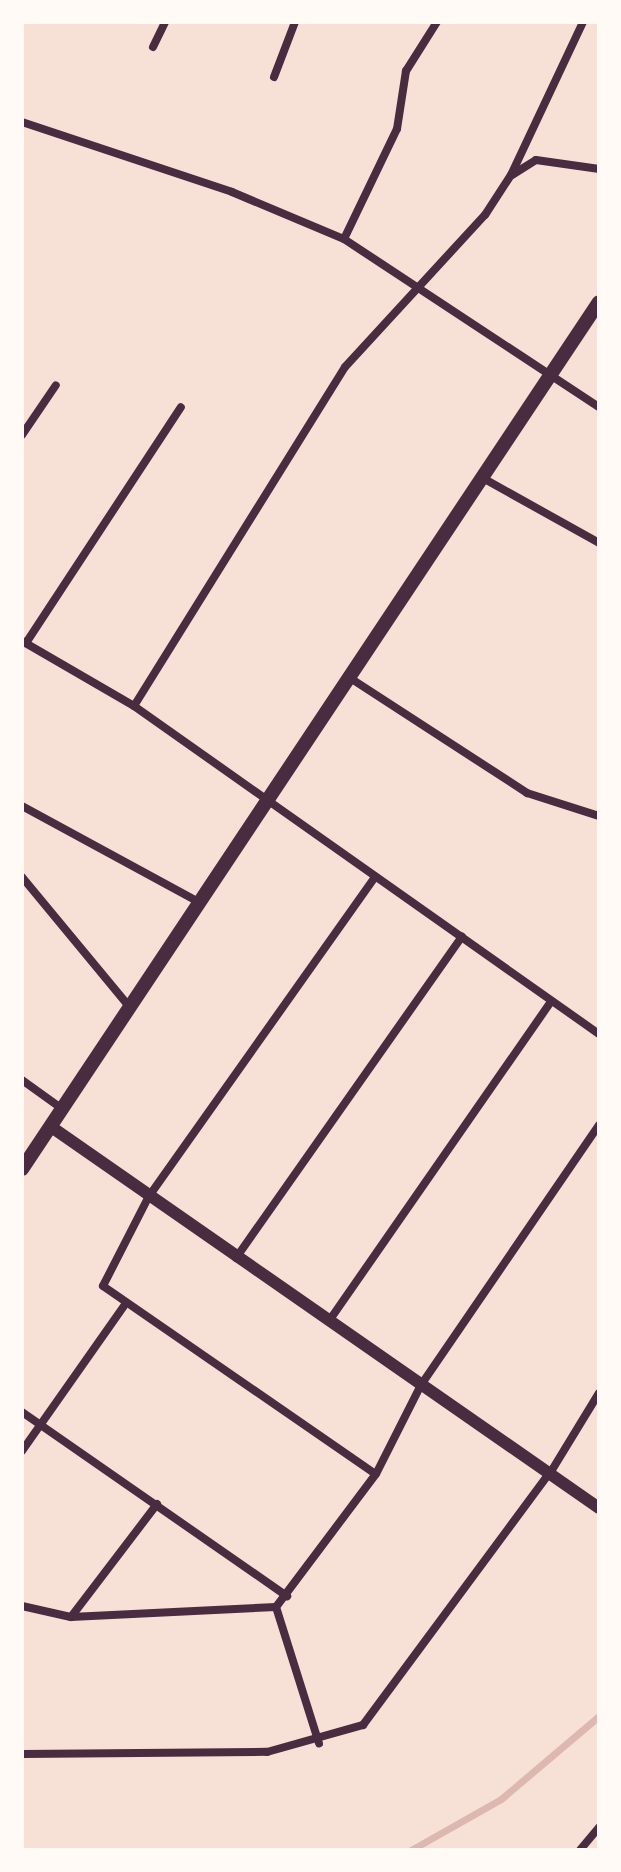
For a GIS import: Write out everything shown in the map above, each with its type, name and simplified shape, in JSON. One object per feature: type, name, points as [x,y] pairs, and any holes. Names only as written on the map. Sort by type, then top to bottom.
[{"type":"main road","points":[[22,1169],[127,1004],[267,798],[478,475],[599,302]]},
{"type":"street","points":[[153,47],[165,22]]},
{"type":"street","points":[[274,77],[295,22]]},
{"type":"street","points":[[344,239],[397,129],[406,71],[437,22]]},
{"type":"street","points":[[134,706],[345,367],[416,284],[485,215],[511,175],[583,22]]},
{"type":"street","points":[[22,122],[217,187],[344,239],[599,407]]},
{"type":"street","points":[[511,175],[536,160],[599,169]]},
{"type":"street","points":[[22,435],[56,385]]},
{"type":"street","points":[[181,407],[24,642],[134,706],[599,1034]]},
{"type":"street","points":[[478,475],[599,543]]},
{"type":"street","points":[[347,676],[527,793],[599,816]]},
{"type":"street","points":[[22,806],[197,901]]},
{"type":"street","points":[[22,877],[127,1004]]},
{"type":"street","points":[[375,877],[149,1196],[103,1286],[124,1306],[376,1474]]},
{"type":"street","points":[[236,1259],[462,936]]},
{"type":"street","points":[[329,1321],[551,1002]]},
{"type":"street","points":[[22,1080],[61,1108]]},
{"type":"street","points":[[22,1606],[71,1617],[276,1607],[376,1474],[421,1385],[599,1125]]},
{"type":"street","points":[[50,1126],[236,1259],[552,1470],[599,1508]]},
{"type":"street","points":[[22,1451],[124,1306]]},
{"type":"street","points":[[22,1754],[267,1752],[319,1743],[363,1725],[392,1693],[552,1470],[599,1393]]},
{"type":"street","points":[[22,1412],[287,1596]]},
{"type":"street","points":[[71,1617],[157,1504]]},
{"type":"street","points":[[276,1607],[319,1743]]},
{"type":"street","points":[[580,1850],[599,1827]]},
{"type":"waterway","points":[[411,1850],[501,1799],[599,1716]]}]
